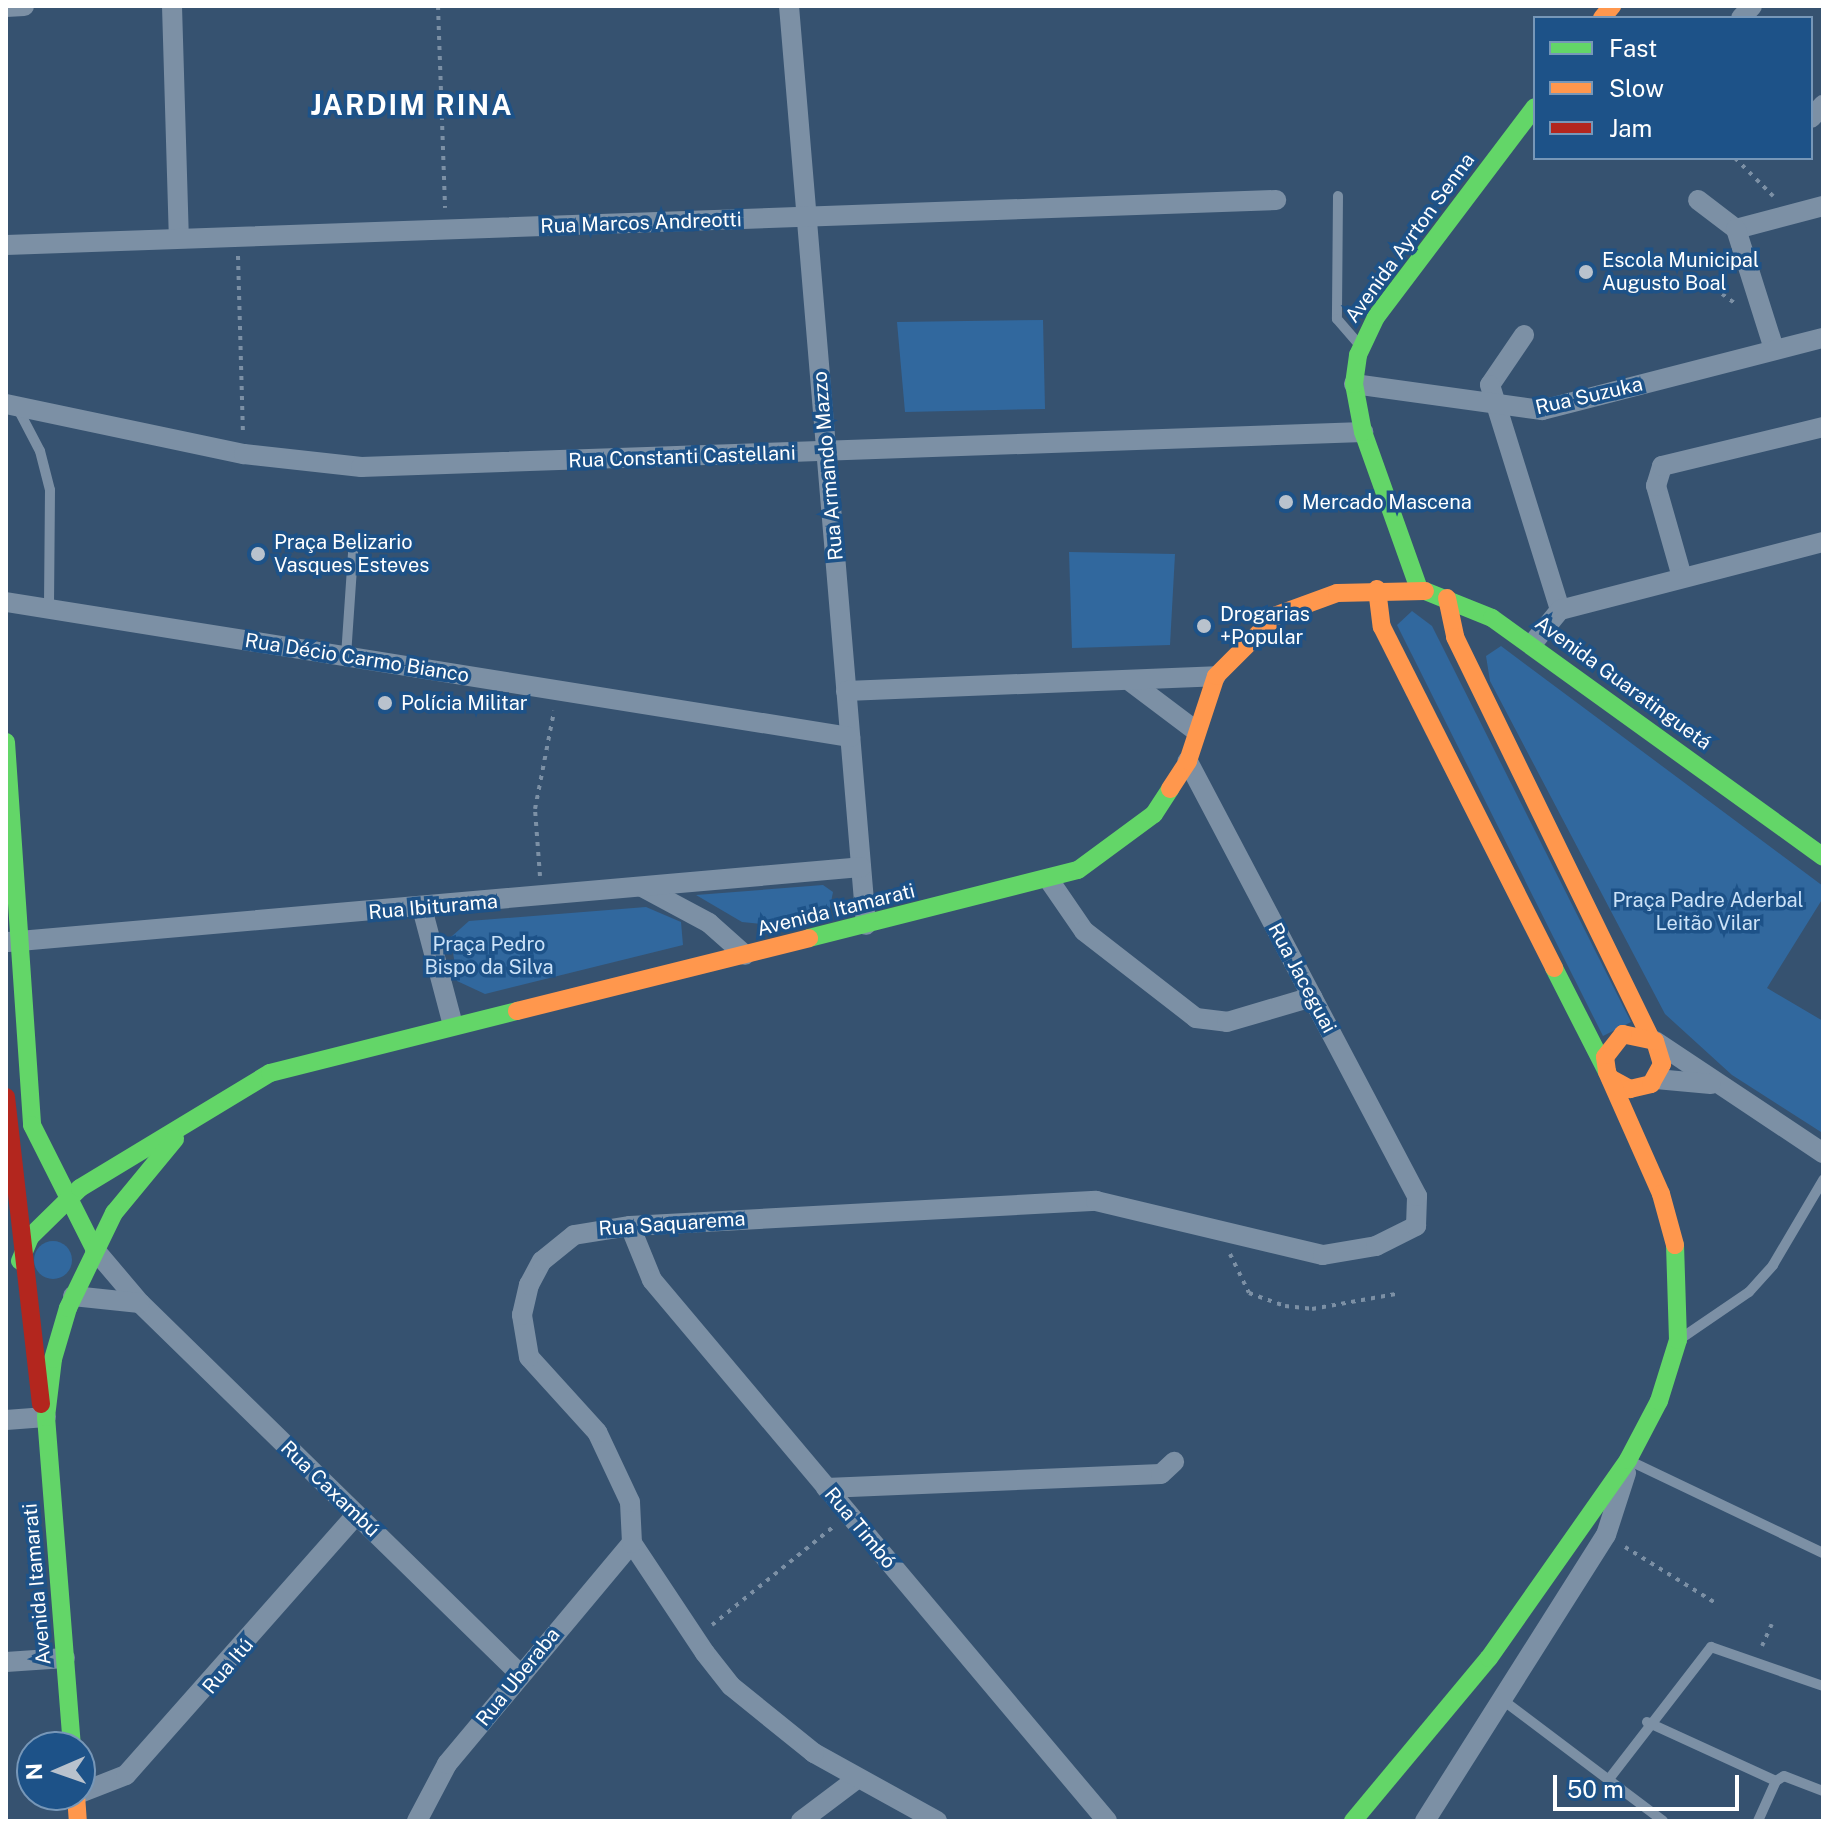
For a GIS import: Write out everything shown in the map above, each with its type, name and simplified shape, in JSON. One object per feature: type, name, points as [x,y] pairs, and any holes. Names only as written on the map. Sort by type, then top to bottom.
[{"type":"main road","name":"Avenida Ayrton Senna","points":[[1419,589],[1363,432],[1354,384],[1361,345],[1533,110]]},
{"type":"main road","name":"Avenida Guaratinguetá","points":[[1377,589],[1419,589],[1447,598],[1533,643],[1823,857]]},
{"type":"main road","name":"Avenida Itamarati","points":[[45,1222],[66,1200],[270,1073],[453,1025],[1049,880],[1134,835],[1188,761],[1216,676],[1277,615],[1337,593],[1377,589]]},
{"type":"main road","points":[[1363,1815],[1489,1658],[1628,1460],[1678,1340],[1676,1247],[1642,1151],[1609,1075],[1382,627],[1377,589]]},
{"type":"main road","points":[[1447,598],[1455,637],[1662,1064],[1642,1107],[1642,1151]]},
{"type":"main road","points":[[6,742],[13,942],[32,1125],[53,1175],[95,1250]]},
{"type":"main road","points":[[1652,1039],[1616,1037],[1605,1057],[1609,1075],[1630,1089],[1653,1082]]},
{"type":"main road","name":"Avenida Itamarati","points":[[6,1097],[9,1175],[33,1382],[46,1417]]},
{"type":"main road","name":"Avenida Itamarati","points":[[95,1250],[114,1213],[189,1122]]},
{"type":"main road","points":[[9,1175],[53,1175]]},
{"type":"main road","points":[[45,1222],[78,1233],[95,1250],[73,1296],[44,1296],[21,1268],[45,1222]]},
{"type":"main road","name":"Avenida Itamarati","points":[[71,1731],[46,1417],[56,1343],[73,1296]]},
{"type":"street","points":[[6,7],[24,6]]},
{"type":"street","points":[[172,6],[179,237]]},
{"type":"street","name":"Rua Armando Mazzo","points":[[789,6],[866,925]]},
{"type":"street","name":"Rua Marcos Andreotti","points":[[6,245],[1276,200]]},
{"type":"street","points":[[1698,200],[1736,229],[1774,349]]},
{"type":"street","points":[[1736,229],[1823,206]]},
{"type":"street","points":[[1524,335],[1490,385],[1560,610]]},
{"type":"street","name":"Rua Suzuka","points":[[1354,384],[1498,407],[1542,410],[1823,338]]},
{"type":"street","name":"Rua Constanti Castellani","points":[[11,405],[244,454],[361,467],[1363,432]]},
{"type":"street","points":[[1682,577],[1656,486],[1662,466],[1823,427]]},
{"type":"street","points":[[1533,643],[1560,610],[1823,542]]},
{"type":"street","name":"Rua Décio Carmo Bianco","points":[[6,602],[850,737]]},
{"type":"street","points":[[846,691],[1216,676]]},
{"type":"street","points":[[1127,680],[1196,731]]},
{"type":"street","name":"Rua Jaceguai","points":[[1188,761],[1417,1196]]},
{"type":"street","name":"Rua Ibiturama","points":[[13,942],[541,898],[861,867]]},
{"type":"street","points":[[1049,880],[1084,931],[1196,1018],[1227,1022],[1312,997]]},
{"type":"street","points":[[642,887],[709,923],[745,955]]},
{"type":"street","points":[[422,908],[453,1025]]},
{"type":"street","points":[[1652,1039],[1712,1084],[1823,1153]]},
{"type":"street","points":[[1653,1082],[1712,1084]]},
{"type":"street","name":"Rua Saquarema","points":[[632,1543],[630,1502],[617,1465],[597,1432],[538,1373],[522,1338],[522,1315],[529,1285],[556,1248],[590,1230],[1096,1201],[1222,1229],[1301,1254],[1351,1251],[1416,1226],[1417,1196]]},
{"type":"street","name":"Rua Timbó","points":[[630,1226],[652,1280],[1107,1821]]},
{"type":"street","name":"Rua Caxambú","points":[[95,1250],[140,1303],[521,1675]]},
{"type":"street","points":[[73,1296],[140,1303]]},
{"type":"street","points":[[6,1420],[46,1417]]},
{"type":"street","points":[[1425,1821],[1504,1701],[1606,1535],[1628,1460]]},
{"type":"street","points":[[826,1488],[1161,1474],[1174,1462]]},
{"type":"street","name":"Rua Itú","points":[[96,1787],[126,1775],[356,1515]]},
{"type":"street","points":[[632,1543],[695,1639],[731,1686],[854,1781],[937,1821]]},
{"type":"street","name":"Rua Uberaba","points":[[417,1821],[433,1783],[632,1543]]},
{"type":"street","points":[[6,1662],[65,1658]]},
{"type":"street","points":[[801,1821],[854,1781]]},
{"type":"lane","points":[[1338,196],[1337,319],[1361,345]]},
{"type":"lane","points":[[11,405],[40,451],[50,490],[49,608]]},
{"type":"lane","points":[[346,656],[353,552]]},
{"type":"lane","points":[[1678,1340],[1765,1274],[1823,1180]]},
{"type":"lane","points":[[1628,1460],[1823,1553]]},
{"type":"lane","points":[[1609,1779],[1647,1722],[1711,1647],[1823,1686]]},
{"type":"lane","points":[[1504,1701],[1663,1821]]},
{"type":"lane","points":[[1647,1722],[1776,1781]]},
{"type":"lane","points":[[1758,1821],[1776,1781],[1784,1776],[1823,1791]]},
{"type":"path","points":[[438,6],[445,230]]},
{"type":"path","points":[[1737,160],[1791,215]]},
{"type":"path","points":[[237,237],[244,454]]},
{"type":"path","points":[[1722,294],[1737,306]]},
{"type":"path","points":[[541,898],[535,809],[558,690]]},
{"type":"path","points":[[1222,1229],[1249,1293],[1312,1309],[1396,1294]]},
{"type":"path","points":[[695,1639],[848,1514]]},
{"type":"path","points":[[1606,1535],[1714,1602]]},
{"type":"green space","points":[[1043,320],[1045,409],[905,412],[897,322]]},
{"type":"green space","points":[[1069,552],[1175,554],[1170,645],[1072,648]]},
{"type":"green space","points":[[1412,611],[1432,626],[1631,1022],[1603,1036],[1397,625]]},
{"type":"green space","name":"Praça Padre Aderbal Leitão Vilar","points":[[1501,646],[1823,886],[1823,898],[1767,988],[1823,1021],[1821,1132],[1732,1075],[1665,1014],[1490,681],[1486,656]]},
{"type":"green space","points":[[823,885],[833,892],[829,912],[772,925],[742,922],[696,895]]},
{"type":"green space","name":"Praça Pedro Bispo da Silva","points":[[646,907],[681,922],[683,945],[485,994],[457,981],[451,937],[469,921]]},
{"type":"green space","points":[[53,1241],[66,1247],[72,1260],[66,1273],[53,1279],[40,1273],[34,1260],[40,1247]]},
{"type":"traffic: fast","points":[[1419,589],[1363,432],[1354,384],[1358,355],[1376,317],[1533,110]]},
{"type":"traffic: fast","points":[[1425,591],[1492,618],[1823,857]]},
{"type":"traffic: fast","points":[[6,742],[32,1125],[95,1250]]},
{"type":"traffic: fast","points":[[809,938],[1078,870],[1154,814],[1170,789]]},
{"type":"traffic: fast","points":[[1554,968],[1607,1072]]},
{"type":"traffic: fast","points":[[20,1261],[30,1237],[80,1188],[270,1073],[517,1011]]},
{"type":"traffic: fast","points":[[71,1731],[46,1417],[53,1359],[68,1308],[114,1213],[175,1139]]},
{"type":"traffic: fast","points":[[1353,1821],[1489,1658],[1628,1460],[1659,1401],[1678,1340],[1675,1245]]},
{"type":"traffic: slow","points":[[1604,16],[1612,6]]},
{"type":"traffic: slow","points":[[1377,589],[1382,627],[1554,968]]},
{"type":"traffic: slow","points":[[1170,789],[1188,761],[1216,676],[1277,615],[1337,593],[1425,591]]},
{"type":"traffic: slow","points":[[1447,598],[1455,637],[1650,1037]]},
{"type":"traffic: slow","points":[[517,1011],[809,938]]},
{"type":"traffic: slow","points":[[1610,1078],[1630,1089],[1651,1084],[1662,1064],[1655,1041],[1623,1034],[1605,1057],[1607,1072],[1661,1194],[1675,1245]]},
{"type":"traffic: slow","points":[[77,1811],[78,1821]]},
{"type":"traffic: jam","points":[[6,1097],[41,1404]]},
{"type":"place","name":"Escola Municipal Augusto Boal","points":[[1586,272]]},
{"type":"place","name":"Mercado Mascena","points":[[1286,502]]},
{"type":"place","name":"Praça Belizario Vasques Esteves","points":[[258,554]]},
{"type":"place","name":"Drogarias +Popular","points":[[1204,626]]},
{"type":"place","name":"Polícia Militar","points":[[385,703]]},
{"type":"district","name":"JARDIM RINA","points":[[412,105]]}]
